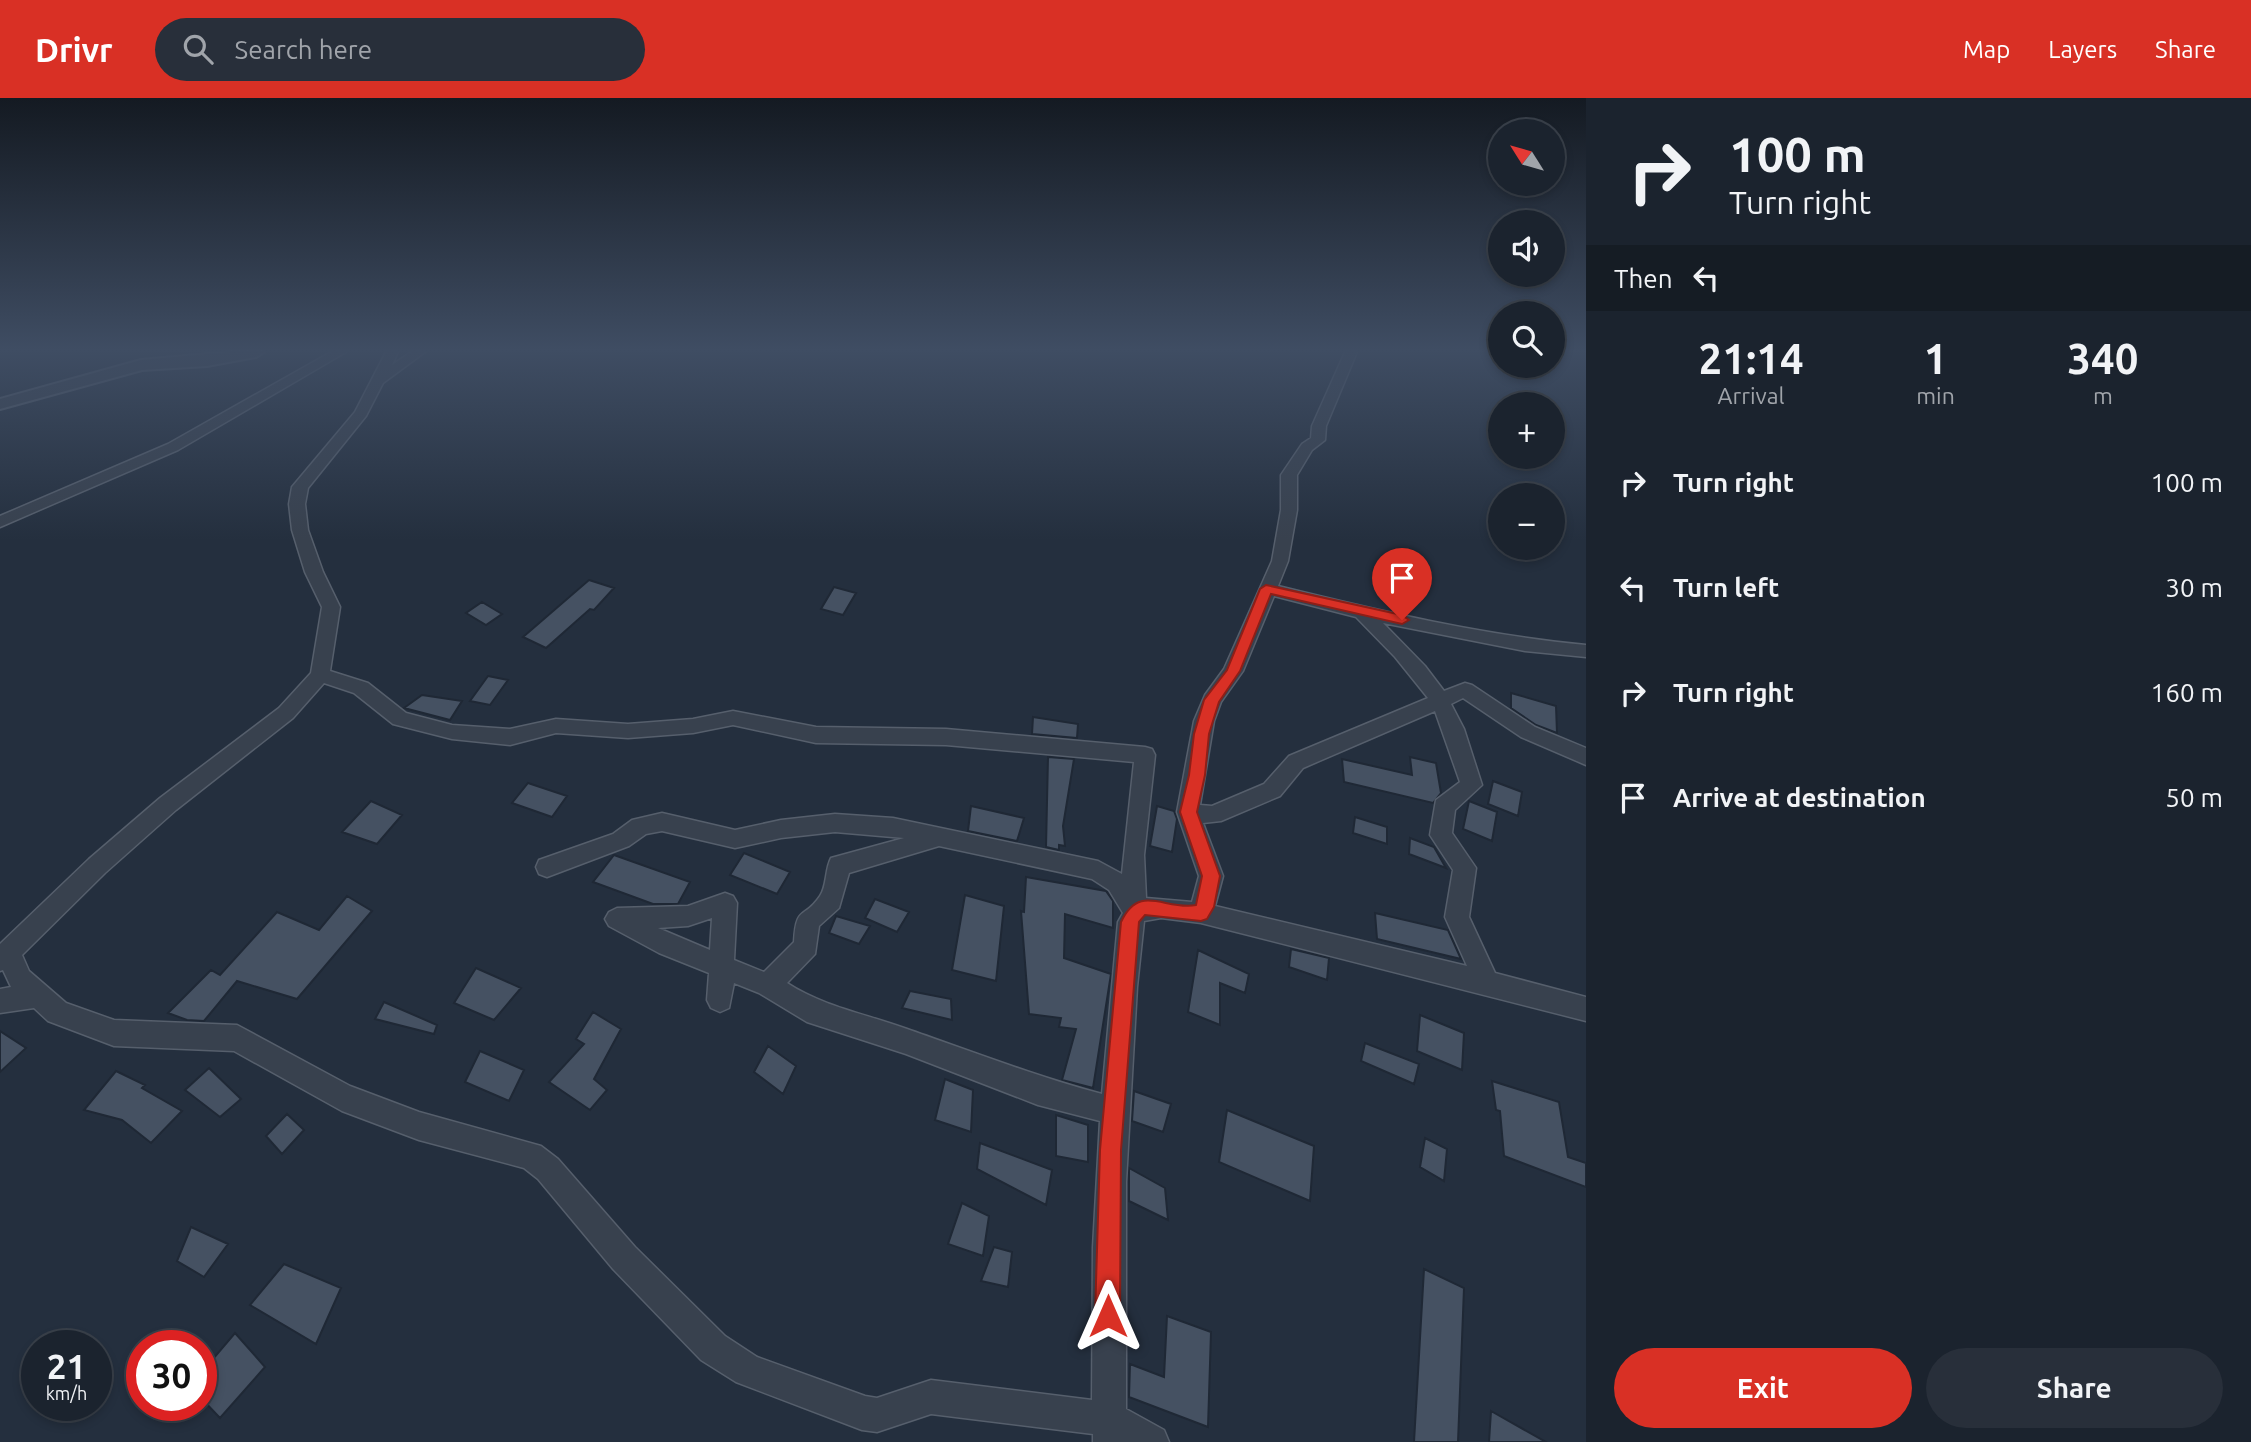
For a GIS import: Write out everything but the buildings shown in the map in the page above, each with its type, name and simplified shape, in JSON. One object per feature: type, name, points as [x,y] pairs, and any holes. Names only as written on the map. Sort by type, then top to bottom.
[{"type":"street","points":[[0,522],[173,447],[230,415]]},
{"type":"street","points":[[360,415],[300,487],[297,496],[300,530],[314,572],[331,607],[326,652],[320,675],[286,713],[168,804],[4,956],[20,979],[57,1012],[114,1033],[237,1038],[342,1097],[419,1126],[531,1156],[548,1169],[624,1258],[713,1348],[748,1370],[862,1413],[877,1415],[931,1397],[1110,1431],[1152,1442]]},
{"type":"street","points":[[1201,913],[1211,876],[1188,812],[1204,721],[1212,700],[1238,662],[1266,589],[1280,561],[1286,532],[1289,475],[1307,447],[1318,440],[1319,426],[1324,415]]},
{"type":"street","points":[[1266,589],[1362,612],[1525,645],[1586,651]]},
{"type":"street","points":[[1362,612],[1424,674],[1440,698],[1462,742],[1471,785],[1444,806],[1441,835],[1465,868],[1457,917],[1486,980]]},
{"type":"street","points":[[320,675],[361,688],[400,719],[452,732],[510,737],[556,726],[628,731],[692,726],[733,718],[816,735],[957,738],[1145,755],[1133,855],[1135,912],[1130,922],[1113,1111],[1107,1290],[1110,1431]]},
{"type":"street","points":[[1188,812],[1213,815],[1272,790],[1296,762],[1440,698],[1465,690],[1528,732],[1586,757]]},
{"type":"street","points":[[547,867],[621,840],[640,826],[662,822],[735,839],[781,829],[835,823],[893,828],[1098,871],[1117,883],[1135,912]]},
{"type":"street","points":[[768,985],[806,946],[807,921],[831,901],[839,865],[866,860],[937,838]]},
{"type":"street","points":[[1135,912],[1143,907],[1201,913],[1342,949],[1486,980],[1586,1009]]},
{"type":"street","points":[[720,1000],[721,966],[768,985],[807,1010],[908,1042],[969,1068],[1038,1091],[1113,1111]]},
{"type":"street","points":[[0,1001],[37,996]]},
{"type":"route","points":[[1108,1316],[1110,1150],[1130,922],[1135,912],[1143,907],[1191,914],[1201,913],[1205,907],[1211,876],[1188,812],[1197,775],[1204,721],[1212,700],[1233,671],[1266,589],[1402,620]]}]
